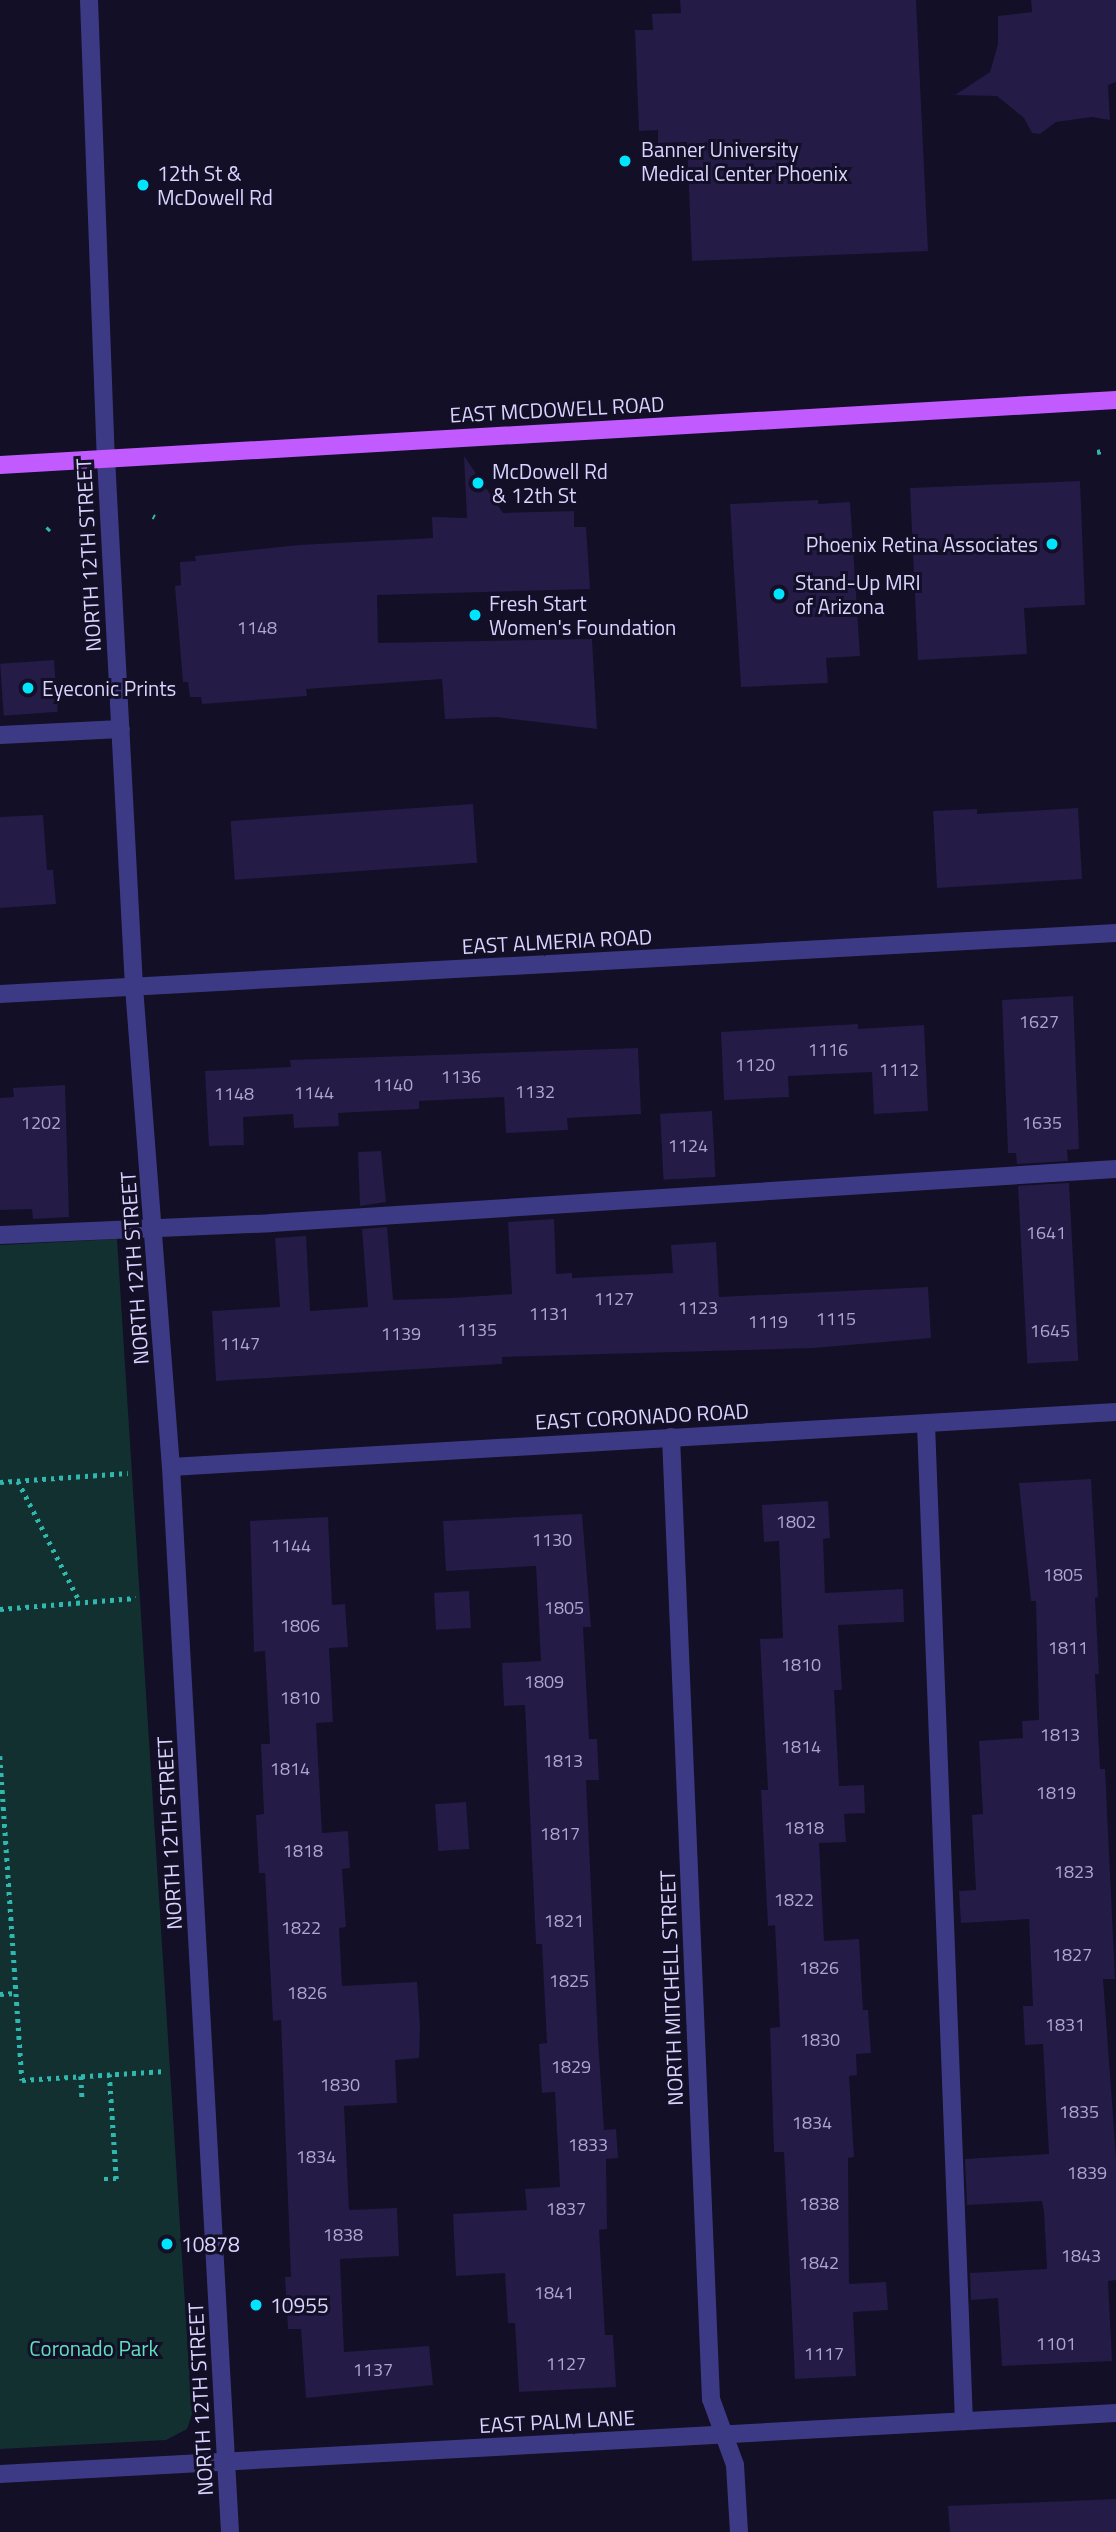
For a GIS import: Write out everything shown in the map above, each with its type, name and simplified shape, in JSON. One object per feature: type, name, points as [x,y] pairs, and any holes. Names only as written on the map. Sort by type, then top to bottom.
[{"type":"main road","name":"EAST MCDOWELL ROAD","points":[[0,465],[1116,400]]},
{"type":"street","name":"NORTH 12TH STREET","points":[[89,0],[106,458],[134,986],[171,1467],[230,2532]]},
{"type":"street","points":[[0,735],[121,729]]},
{"type":"street","name":"EAST ALMERIA ROAD","points":[[0,994],[1116,933]]},
{"type":"street","points":[[0,1235],[271,1223],[1116,1169]]},
{"type":"street","name":"EAST CORONADO ROAD","points":[[171,1467],[1116,1412]]},
{"type":"street","points":[[926,1424],[964,2421]]},
{"type":"street","name":"NORTH MITCHELL STREET","points":[[671,1437],[711,2399],[735,2465],[739,2532]]},
{"type":"street","name":"EAST PALM LANE","points":[[0,2474],[1116,2413]]},
{"type":"path","points":[[0,1482],[128,1473]]},
{"type":"path","points":[[18,1481],[80,1602]]},
{"type":"path","points":[[0,1609],[136,1598]]},
{"type":"path","points":[[0,1756],[22,2080],[166,2071]]},
{"type":"path","points":[[0,1994],[16,1993]]},
{"type":"path","points":[[104,2179],[116,2179],[109,2074]]},
{"type":"path","points":[[81,2076],[82,2098]]},
{"type":"green space","name":"Coronado Park","points":[[117,1239],[192,2414],[187,2429],[166,2440],[0,2449],[0,1245]]},
{"type":"building","points":[[680,0],[916,0],[928,251],[692,261],[687,142],[658,143],[658,130],[639,131],[635,30],[653,30],[652,14],[681,13]]},
{"type":"building","points":[[1031,0],[1116,0],[1116,82],[1108,85],[1110,120],[1092,117],[1056,122],[1040,134],[1032,133],[1024,118],[997,96],[955,95],[990,72],[998,44],[998,16],[1032,12]]},
{"type":"building","points":[[464,456],[503,513],[574,511],[574,527],[586,527],[590,589],[377,595],[378,643],[592,639],[597,729],[496,717],[445,719],[442,679],[306,689],[307,696],[202,704],[201,697],[190,697],[188,682],[183,682],[175,586],[181,585],[180,562],[196,561],[195,556],[299,545],[433,538],[432,517],[467,518]]},
{"type":"building","points":[[1080,481],[1085,605],[1024,608],[1027,654],[918,660],[910,488]]},
{"type":"building","name":"Stand-Up MRI of Arizona","points":[[818,500],[818,504],[850,502],[860,656],[826,658],[828,683],[741,687],[730,504]]},
{"type":"building","name":"Eyeconic Prints","points":[[54,660],[58,712],[4,716],[0,664]]},
{"type":"building","points":[[473,804],[477,863],[235,880],[231,821]]},
{"type":"building","points":[[1078,808],[1082,879],[937,888],[933,811],[977,809],[977,814]]},
{"type":"building","points":[[43,815],[47,870],[53,870],[56,904],[0,908],[0,817]]},
{"type":"building","points":[[1073,996],[1079,1149],[1067,1150],[1068,1161],[1017,1164],[1016,1153],[1008,1153],[1002,1000]]},
{"type":"building","points":[[858,1024],[858,1029],[924,1025],[928,1111],[874,1114],[872,1072],[788,1076],[789,1097],[724,1100],[721,1032]]},
{"type":"building","points":[[638,1048],[641,1114],[567,1118],[568,1130],[506,1133],[504,1097],[419,1101],[419,1109],[338,1113],[339,1126],[294,1128],[293,1114],[243,1117],[244,1145],[209,1146],[205,1071],[291,1067],[290,1060]]},
{"type":"building","points":[[65,1085],[69,1217],[33,1219],[32,1209],[0,1210],[0,1098],[14,1097],[13,1088]]},
{"type":"building","points":[[712,1111],[715,1177],[664,1180],[660,1114]]},
{"type":"building","points":[[381,1151],[386,1202],[360,1206],[358,1152]]},
{"type":"building","points":[[1069,1183],[1078,1361],[1027,1363],[1018,1186]]},
{"type":"building","points":[[554,1219],[556,1274],[572,1273],[572,1278],[673,1273],[671,1245],[716,1242],[719,1297],[928,1287],[931,1338],[813,1348],[502,1357],[502,1364],[216,1381],[212,1311],[280,1307],[275,1238],[306,1236],[310,1311],[368,1307],[362,1229],[387,1227],[393,1300],[451,1298],[512,1294],[508,1222]]},
{"type":"building","points":[[1091,1479],[1098,1597],[1095,1598],[1099,1674],[1095,1674],[1100,1769],[1105,1769],[1115,1979],[1103,1979],[1116,2157],[1116,2280],[1108,2281],[1112,2361],[1002,2366],[998,2298],[971,2300],[970,2273],[1047,2269],[1044,2212],[1042,2201],[967,2205],[965,2159],[1049,2154],[1043,2044],[1025,2045],[1023,2006],[1033,2006],[1029,1919],[961,1923],[959,1891],[976,1890],[972,1815],[983,1814],[979,1741],[1023,1738],[1022,1721],[1039,1720],[1036,1601],[1031,1601],[1019,1483]]},
{"type":"building","points":[[828,1501],[830,1538],[823,1539],[825,1593],[903,1589],[904,1622],[838,1625],[842,1690],[834,1690],[839,1786],[864,1785],[865,1813],[844,1814],[846,1842],[819,1843],[824,1941],[859,1939],[863,2010],[868,2010],[871,2053],[856,2054],[857,2075],[849,2076],[854,2157],[848,2158],[849,2284],[886,2282],[888,2310],[853,2312],[856,2376],[795,2379],[784,2152],[774,2152],[770,2028],[780,2027],[775,1925],[768,1926],[761,1790],[768,1790],[760,1639],[783,1638],[779,1541],[764,1542],[762,1505]]},
{"type":"building","points":[[582,1514],[591,1627],[583,1627],[589,1739],[597,1739],[599,1780],[586,1780],[598,2040],[604,2130],[616,2129],[618,2158],[606,2159],[607,2229],[599,2230],[605,2335],[613,2335],[616,2387],[519,2392],[515,2323],[508,2323],[505,2273],[456,2276],[453,2214],[527,2210],[525,2189],[560,2187],[555,2092],[542,2093],[539,2044],[547,2043],[542,1944],[536,1944],[525,1705],[504,1706],[502,1663],[541,1661],[536,1566],[446,1571],[443,1521]]},
{"type":"building","points":[[328,1517],[332,1605],[345,1604],[348,1647],[329,1648],[333,1722],[316,1723],[322,1833],[348,1831],[350,1868],[342,1869],[346,1927],[339,1928],[342,1986],[417,1982],[420,2027],[419,2058],[395,2060],[397,2103],[344,2106],[349,2210],[397,2208],[399,2256],[340,2259],[344,2352],[429,2346],[433,2385],[306,2398],[301,2329],[288,2329],[285,2277],[291,2277],[281,2020],[273,2021],[265,1873],[259,1873],[256,1815],[264,1814],[261,1744],[270,1744],[265,1651],[254,1652],[250,1521]]},
{"type":"building","points":[[469,1591],[471,1628],[436,1630],[434,1593]]},
{"type":"building","points":[[466,1802],[469,1849],[438,1851],[435,1804]]},
{"type":"building","points":[[1116,2499],[1116,2532],[950,2532],[948,2506]]},
{"type":"place","name":"Banner University Medical Center Phoenix","points":[[625,161]]},
{"type":"place","name":"12th St & McDowell Rd","points":[[143,185]]},
{"type":"place","name":"McDowell Rd & 12th St","points":[[478,483]]},
{"type":"place","name":"Phoenix Retina Associates","points":[[1052,544]]},
{"type":"place","name":"Stand-Up MRI of Arizona","points":[[779,594]]},
{"type":"place","name":"Fresh Start Women's Foundation","points":[[475,615]]},
{"type":"place","name":"Eyeconic Prints","points":[[28,688]]},
{"type":"place","name":"10878","points":[[167,2244]]},
{"type":"place","name":"10955","points":[[256,2305]]}]
